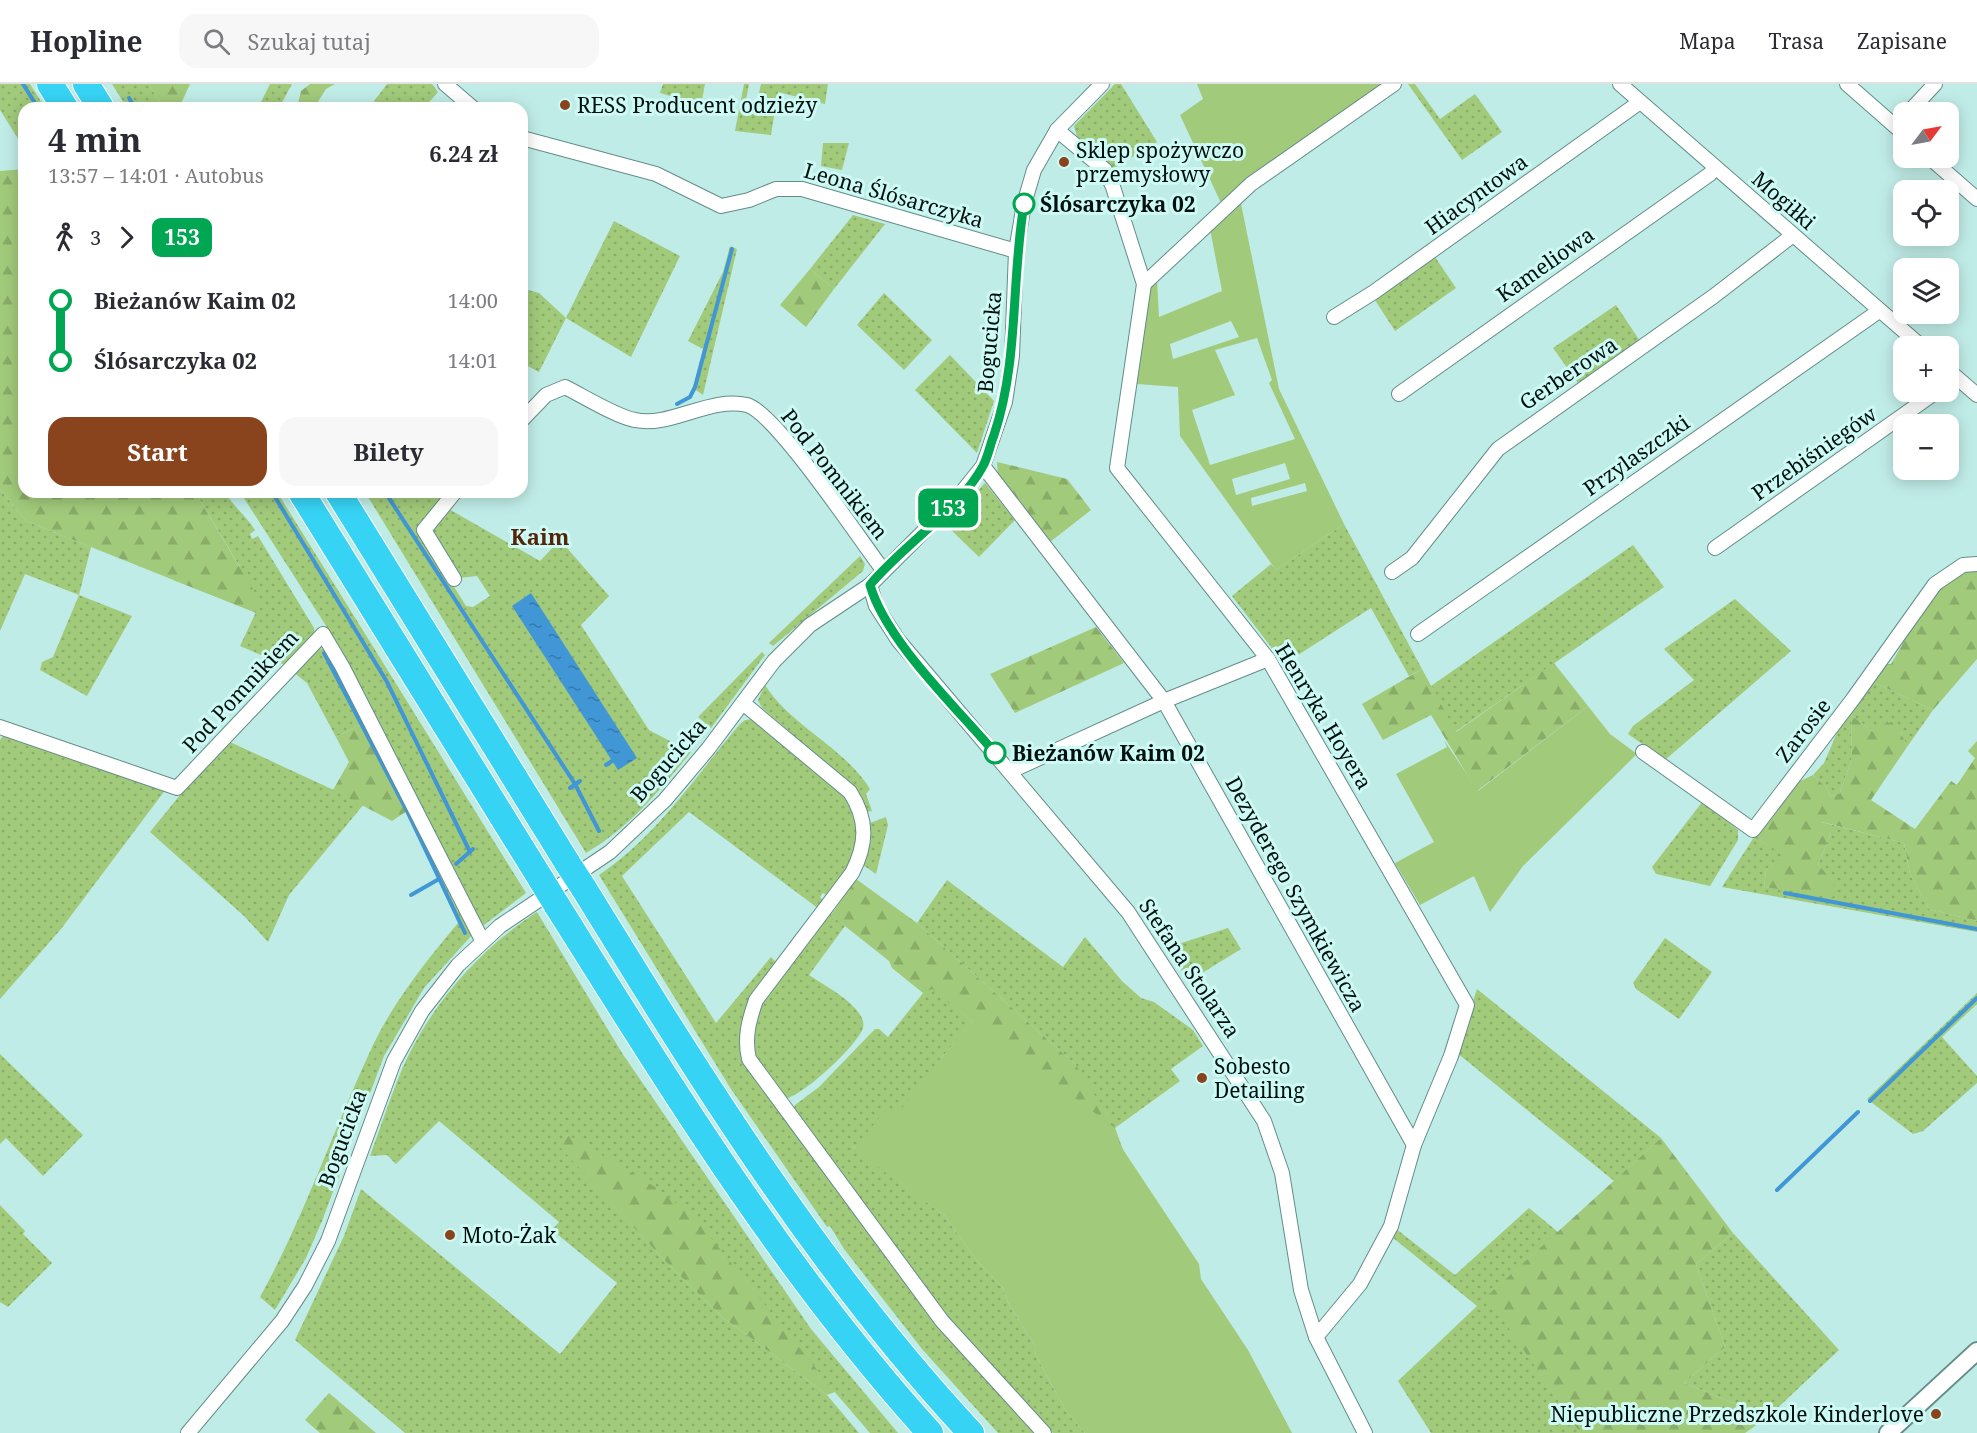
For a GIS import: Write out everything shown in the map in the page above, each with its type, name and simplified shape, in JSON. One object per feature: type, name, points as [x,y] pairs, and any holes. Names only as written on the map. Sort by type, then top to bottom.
[{"type":"highway","points":[[50,84],[61,102]]},
{"type":"highway","points":[[86,84],[97,102]]},
{"type":"highway","points":[[305,498],[683,1105],[773,1236],[850,1338],[930,1433]]},
{"type":"highway","points":[[342,498],[718,1103],[801,1224],[882,1330],[971,1433]]},
{"type":"street","points":[[445,84],[466,102]]},
{"type":"street","name":"Bogucicka","points":[[188,1433],[294,1304],[327,1241],[383,1086],[403,1044],[439,987],[483,940],[518,913],[610,852],[665,800],[774,662],[810,625],[870,585],[958,497],[983,466],[1005,402],[1010,368],[1016,251],[1024,204],[1034,170],[1057,130],[1102,84]]},
{"type":"street","points":[[1144,284],[1251,184],[1394,84]]},
{"type":"street","name":"Mogiłki","points":[[1620,84],[1909,336]]},
{"type":"street","points":[[1847,84],[1893,121]]},
{"type":"street","points":[[1919,102],[1935,84]]},
{"type":"street","name":"Hiacyntowa","points":[[1334,317],[1384,286],[1640,102]]},
{"type":"street","name":"Henryka Hoyera","points":[[1057,130],[1105,170],[1113,187],[1144,284],[1117,468],[1268,659],[1467,1005],[1451,1056],[1414,1145],[1391,1226],[1360,1284],[1316,1337]]},
{"type":"street","name":"Leona Ślósarczyka","points":[[528,140],[650,172],[715,204],[728,206],[776,189],[802,189],[1016,251]]},
{"type":"street","name":"Kameliowa","points":[[1399,394],[1710,174],[1715,167]]},
{"type":"street","points":[[1941,168],[1977,199]]},
{"type":"street","name":"Gerberowa","points":[[1392,572],[1412,558],[1498,449],[1705,303],[1793,235]]},
{"type":"street","name":"Przylaszczki","points":[[1418,634],[1879,311]]},
{"type":"street","points":[[1959,383],[1977,395]]},
{"type":"street","name":"Pod Pomnikiem","points":[[528,414],[546,395],[565,387],[634,420],[652,421],[727,404],[749,406],[776,427],[883,570]]},
{"type":"street","name":"Przebiśniegów","points":[[1715,548],[1922,402]]},
{"type":"street","name":"Dezyderego Szymkiewicza","points":[[983,466],[1164,701],[1414,1145]]},
{"type":"street","points":[[450,498],[424,531],[454,579]]},
{"type":"street","name":"Zarosie","points":[[1643,752],[1753,830],[1853,699],[1935,584],[1963,565],[1977,564]]},
{"type":"street","name":"Stefana Stolarza","points":[[870,585],[876,606],[898,640],[1128,912],[1264,1121],[1282,1173],[1301,1290],[1316,1337],[1365,1433]]},
{"type":"street","name":"Pod Pomnikiem","points":[[0,727],[177,788],[323,634],[342,666],[483,940]]},
{"type":"street","points":[[1011,771],[1164,701],[1268,659]]},
{"type":"street","points":[[743,703],[850,792],[859,805],[864,839],[862,854],[852,873],[756,1000],[749,1019],[746,1043],[749,1059],[942,1321],[1044,1433]]},
{"type":"street","points":[[1888,1433],[1977,1351]]},
{"type":"green space","points":[[0,84],[30,84],[41,102],[18,102],[18,138],[0,110]]},
{"type":"green space","points":[[112,84],[149,84],[160,102],[123,102]]},
{"type":"green space","points":[[149,84],[190,84],[182,102],[160,102]]},
{"type":"green space","points":[[270,84],[292,84],[282,102],[261,102]]},
{"type":"green space","points":[[310,84],[335,84],[326,89],[318,102],[298,102],[301,91]]},
{"type":"green space","points":[[387,84],[432,84],[438,92],[429,102],[374,102]]},
{"type":"green space","points":[[663,84],[705,84],[701,105],[660,93]]},
{"type":"green space","points":[[744,84],[749,84],[746,100],[757,102],[761,84],[828,84],[825,104],[778,92],[771,135],[735,131]]},
{"type":"green space","points":[[1115,84],[1121,84],[1157,142],[1111,170],[1078,140],[1074,126]]},
{"type":"green space","points":[[1197,84],[1383,84],[1242,182],[1221,203],[1180,115],[1203,99]]},
{"type":"green space","points":[[1408,84],[1415,84],[1440,119],[1475,94],[1502,132],[1462,160]]},
{"type":"green space","points":[[823,143],[849,143],[842,170],[821,166]]},
{"type":"green space","points":[[18,170],[18,498],[199,498],[261,603],[256,613],[26,521],[0,489],[0,171]]},
{"type":"green space","points":[[1240,199],[1279,389],[1344,524],[1276,570],[1180,436],[1178,387],[1137,384],[1151,287],[1157,280],[1159,317],[1222,291],[1210,229]],"holes":[[[1231,321],[1239,337],[1173,359],[1170,344]],[[1257,338],[1272,380],[1269,383],[1295,439],[1210,465],[1192,410],[1235,395],[1215,350]],[[1285,463],[1290,479],[1236,495],[1232,479]],[[1305,483],[1307,491],[1252,506],[1251,498]]]},
{"type":"green space","points":[[853,215],[885,224],[834,289],[810,269]]},
{"type":"green space","points":[[614,221],[680,256],[631,357],[566,318]]},
{"type":"green space","points":[[730,246],[737,249],[703,395],[693,388],[703,349],[688,341],[723,272]]},
{"type":"green space","points":[[1433,254],[1456,288],[1395,331],[1373,297],[1406,274],[1410,276],[1419,270],[1419,265]]},
{"type":"green space","points":[[810,269],[834,289],[806,327],[780,305]]},
{"type":"green space","points":[[528,290],[539,293],[566,318],[539,372],[528,366]]},
{"type":"green space","points":[[884,293],[932,340],[904,370],[857,325]]},
{"type":"green space","points":[[1616,305],[1640,341],[1578,383],[1553,348]]},
{"type":"green space","points":[[950,355],[994,401],[977,453],[915,390]]},
{"type":"green space","points":[[997,462],[1067,479],[1091,510],[1050,542],[998,477]]},
{"type":"green space","points":[[985,483],[1015,520],[979,557],[946,525]]},
{"type":"green space","points":[[0,489],[26,521],[91,547],[79,595],[25,574],[0,631]]},
{"type":"green space","points":[[199,498],[229,498],[255,530],[250,534],[252,539],[258,536],[314,628],[315,635],[287,666],[240,646],[256,612],[173,580],[240,567]]},
{"type":"green space","points":[[244,498],[281,498],[526,893],[484,925],[480,922],[339,646]]},
{"type":"green space","points":[[369,498],[446,498],[418,529],[466,606],[473,607],[490,596],[477,576],[459,578],[428,529],[447,508],[540,561],[560,540],[609,596],[581,625],[649,730],[691,752],[630,820],[586,853]]},
{"type":"green space","points":[[1344,524],[1422,669],[1409,676],[1371,608],[1284,664],[1232,596],[1271,564],[1276,570]]},
{"type":"green space","points":[[1633,545],[1664,587],[1455,732],[1431,686]]},
{"type":"green space","points":[[860,556],[865,564],[863,571],[773,646],[769,643]]},
{"type":"green space","points":[[1977,570],[1977,659],[1933,710],[1873,682],[1885,664],[1891,664],[1925,605],[1936,592],[1961,573]]},
{"type":"green space","points":[[79,595],[132,616],[87,696],[40,670],[42,662],[53,657]]},
{"type":"green space","points":[[1735,599],[1791,651],[1665,760],[1628,734],[1633,726],[1694,680],[1664,649]]},
{"type":"green space","points":[[1096,627],[1124,663],[1015,713],[990,674]]},
{"type":"green space","points":[[318,648],[328,650],[446,878],[452,899],[472,935],[424,988],[384,1056],[322,1221],[306,1258],[275,1310],[260,1297],[291,1235],[374,1043],[382,1027],[423,966],[458,923],[407,811],[362,724],[336,737],[307,683],[292,671]]},
{"type":"green space","points":[[762,652],[765,655],[711,728],[698,717]]},
{"type":"green space","points":[[1554,663],[1588,706],[1477,791],[1431,715],[1383,740],[1362,704],[1422,669],[1456,732]]},
{"type":"green space","points":[[1873,682],[1933,710],[1907,747],[1901,732],[1874,732],[1851,715],[1852,758],[1840,793],[1831,797],[1826,787],[1813,775],[1824,763],[1839,728]]},
{"type":"green space","points":[[765,685],[789,713],[859,774],[870,789],[866,794],[872,811],[866,812],[833,769],[762,708],[758,700]]},
{"type":"green space","points":[[1588,706],[1610,734],[1637,754],[1523,866],[1490,912],[1474,876],[1420,905],[1395,863],[1434,842],[1396,774],[1447,747],[1444,740],[1478,791]]},
{"type":"green space","points":[[1851,715],[1874,732],[1879,726],[1892,722],[1901,732],[1907,747],[1871,800],[1915,829],[1951,781],[1957,785],[1975,758],[1968,751],[1977,741],[1977,921],[1929,909],[1910,874],[1904,843],[1822,822],[1831,834],[1818,864],[1834,883],[1833,897],[1764,887],[1766,870],[1783,854],[1754,837],[1794,784],[1813,775],[1826,787],[1831,797],[1840,793],[1852,758]]},
{"type":"green space","points":[[754,719],[845,794],[859,824],[853,861],[829,897],[823,893],[820,897],[825,902],[819,909],[689,812],[622,876],[716,1023],[771,957],[777,963],[750,1001],[744,1014],[740,1041],[743,1057],[750,1073],[885,1252],[1039,1433],[998,1433],[922,1349],[844,1249],[830,1226],[827,1227],[731,1089],[599,875],[620,859],[657,824],[739,725],[745,720]]},
{"type":"green space","points":[[362,724],[407,811],[392,821],[333,790],[349,762],[336,737]]},
{"type":"green space","points":[[5,733],[166,789],[61,929],[0,999],[0,740]]},
{"type":"green space","points":[[230,742],[364,804],[289,895],[268,942],[244,916],[150,832],[193,779]]},
{"type":"green space","points":[[1703,801],[1738,830],[1738,840],[1710,886],[1656,874],[1652,867]]},
{"type":"green space","points":[[886,817],[888,825],[876,874],[863,865],[871,841],[870,823]]},
{"type":"green space","points":[[1821,822],[1904,843],[1910,874],[1929,909],[1977,921],[1977,932],[1722,887],[1754,837],[1784,854],[1766,870],[1764,887],[1796,890],[1833,883],[1818,864],[1831,834]]},
{"type":"green space","points":[[856,879],[917,923],[1076,1065],[1115,1128],[930,1076],[936,1064],[973,1022],[932,989],[923,993],[892,968],[889,961],[831,915]]},
{"type":"green space","points":[[947,880],[1063,967],[1085,937],[1122,981],[1141,998],[1154,1002],[1193,1030],[1203,1046],[1171,1069],[1180,1081],[1115,1128],[1124,1152],[900,1109],[853,1148],[944,1215],[978,1262],[1003,1288],[1009,1305],[1034,1344],[1036,1356],[1066,1411],[1085,1433],[1053,1433],[1043,1421],[1034,1416],[945,1318],[793,1111],[795,1105],[819,1087],[875,1029],[879,1029],[888,1037],[923,993],[932,988],[973,1022],[936,1064],[1076,1065],[917,923]]},
{"type":"green space","points":[[832,905],[835,907],[831,915],[845,926],[809,975],[852,1005],[863,1020],[863,1028],[851,1046],[828,1070],[803,1090],[784,1099],[758,1061],[753,1047],[752,1034],[759,1005]]},
{"type":"green space","points":[[537,912],[622,1053],[811,1329],[898,1433],[870,1433],[803,1355],[568,1135],[559,1145],[662,1258],[721,1316],[827,1395],[859,1433],[405,1433],[295,1340],[344,1236],[361,1189],[560,1354],[617,1283],[552,1230],[559,1222],[439,1121],[396,1164],[387,1155],[370,1156],[400,1074],[424,1027],[440,1004],[475,963],[494,944]]},
{"type":"green space","points":[[1228,928],[1241,949],[1189,981],[1166,948]]},
{"type":"green space","points":[[1665,938],[1712,972],[1679,1019],[1636,989],[1633,983]]},
{"type":"green space","points":[[1477,989],[1661,1138],[1614,1181],[1456,1052]]},
{"type":"green space","points":[[1977,993],[1977,1004],[1942,1037],[1977,1076],[1977,1083],[1923,1131],[1913,1134],[1867,1099]]},
{"type":"green space","points":[[973,1022],[1115,1128],[1120,1145],[1199,1264],[1201,1279],[1248,1350],[1292,1433],[1085,1433],[1066,1411],[1036,1356],[1034,1344],[1009,1305],[1003,1288],[978,1262],[944,1215],[853,1149],[886,1110],[901,1109]]},
{"type":"green space","points":[[0,1054],[83,1135],[43,1176],[6,1138],[0,1144]]},
{"type":"green space","points":[[568,1135],[657,1188],[695,1218],[835,1392],[827,1395],[721,1316],[662,1258],[558,1145]]},
{"type":"green space","points":[[1661,1138],[1733,1233],[1696,1264],[1725,1347],[1684,1383],[1768,1417],[1745,1433],[1580,1433],[1487,1296]]},
{"type":"green space","points":[[0,1205],[25,1231],[23,1234],[52,1263],[8,1307],[0,1302]]},
{"type":"green space","points":[[1529,1208],[1558,1232],[1488,1296],[1580,1433],[1431,1433],[1398,1381],[1477,1306],[1392,1237],[1395,1228],[1455,1275]]},
{"type":"green space","points":[[1733,1233],[1839,1350],[1768,1417],[1684,1383],[1725,1347],[1696,1264]]},
{"type":"green space","points":[[329,1393],[376,1433],[320,1433],[305,1420]]},
{"type":"water","points":[[531,593],[637,758],[618,770],[512,606]]},
{"type":"waterway","points":[[23,84],[34,102]]},
{"type":"waterway","points":[[129,98],[131,102]]},
{"type":"waterway","points":[[677,404],[690,397],[695,387],[732,249]]},
{"type":"waterway","points":[[276,498],[387,682],[470,852]]},
{"type":"waterway","points":[[389,498],[575,784],[599,831]]},
{"type":"waterway","points":[[324,653],[407,811],[465,933]]},
{"type":"waterway","points":[[606,765],[612,761]]},
{"type":"waterway","points":[[570,788],[580,781]]},
{"type":"waterway","points":[[456,864],[473,849]]},
{"type":"waterway","points":[[411,895],[439,879]]},
{"type":"waterway","points":[[1785,893],[1977,929]]},
{"type":"waterway","points":[[1870,1101],[1977,998]]},
{"type":"waterway","points":[[1777,1190],[1858,1112]]},
{"type":"bus line","name":"153","points":[[995,753],[898,640],[876,606],[870,585],[958,497],[983,466],[1005,402],[1012,356],[1016,251],[1024,204]]},
{"type":"place","name":"RESS Producent odzieży","points":[[565,105]]},
{"type":"place","name":"Sklep spożywczo przemysłowy","points":[[1064,162]]},
{"type":"place","name":"Ślósarczyka 02","points":[[1024,204]]},
{"type":"place","name":"Bieżanów Kaim 02","points":[[995,753]]},
{"type":"place","name":"Sobesto Detailing","points":[[1202,1078]]},
{"type":"place","name":"Moto-Żak","points":[[450,1235]]},
{"type":"place","name":"Niepubliczne Przedszkole Kinderlove","points":[[1936,1414]]},
{"type":"district","name":"Kaim","points":[[540,536]]}]
